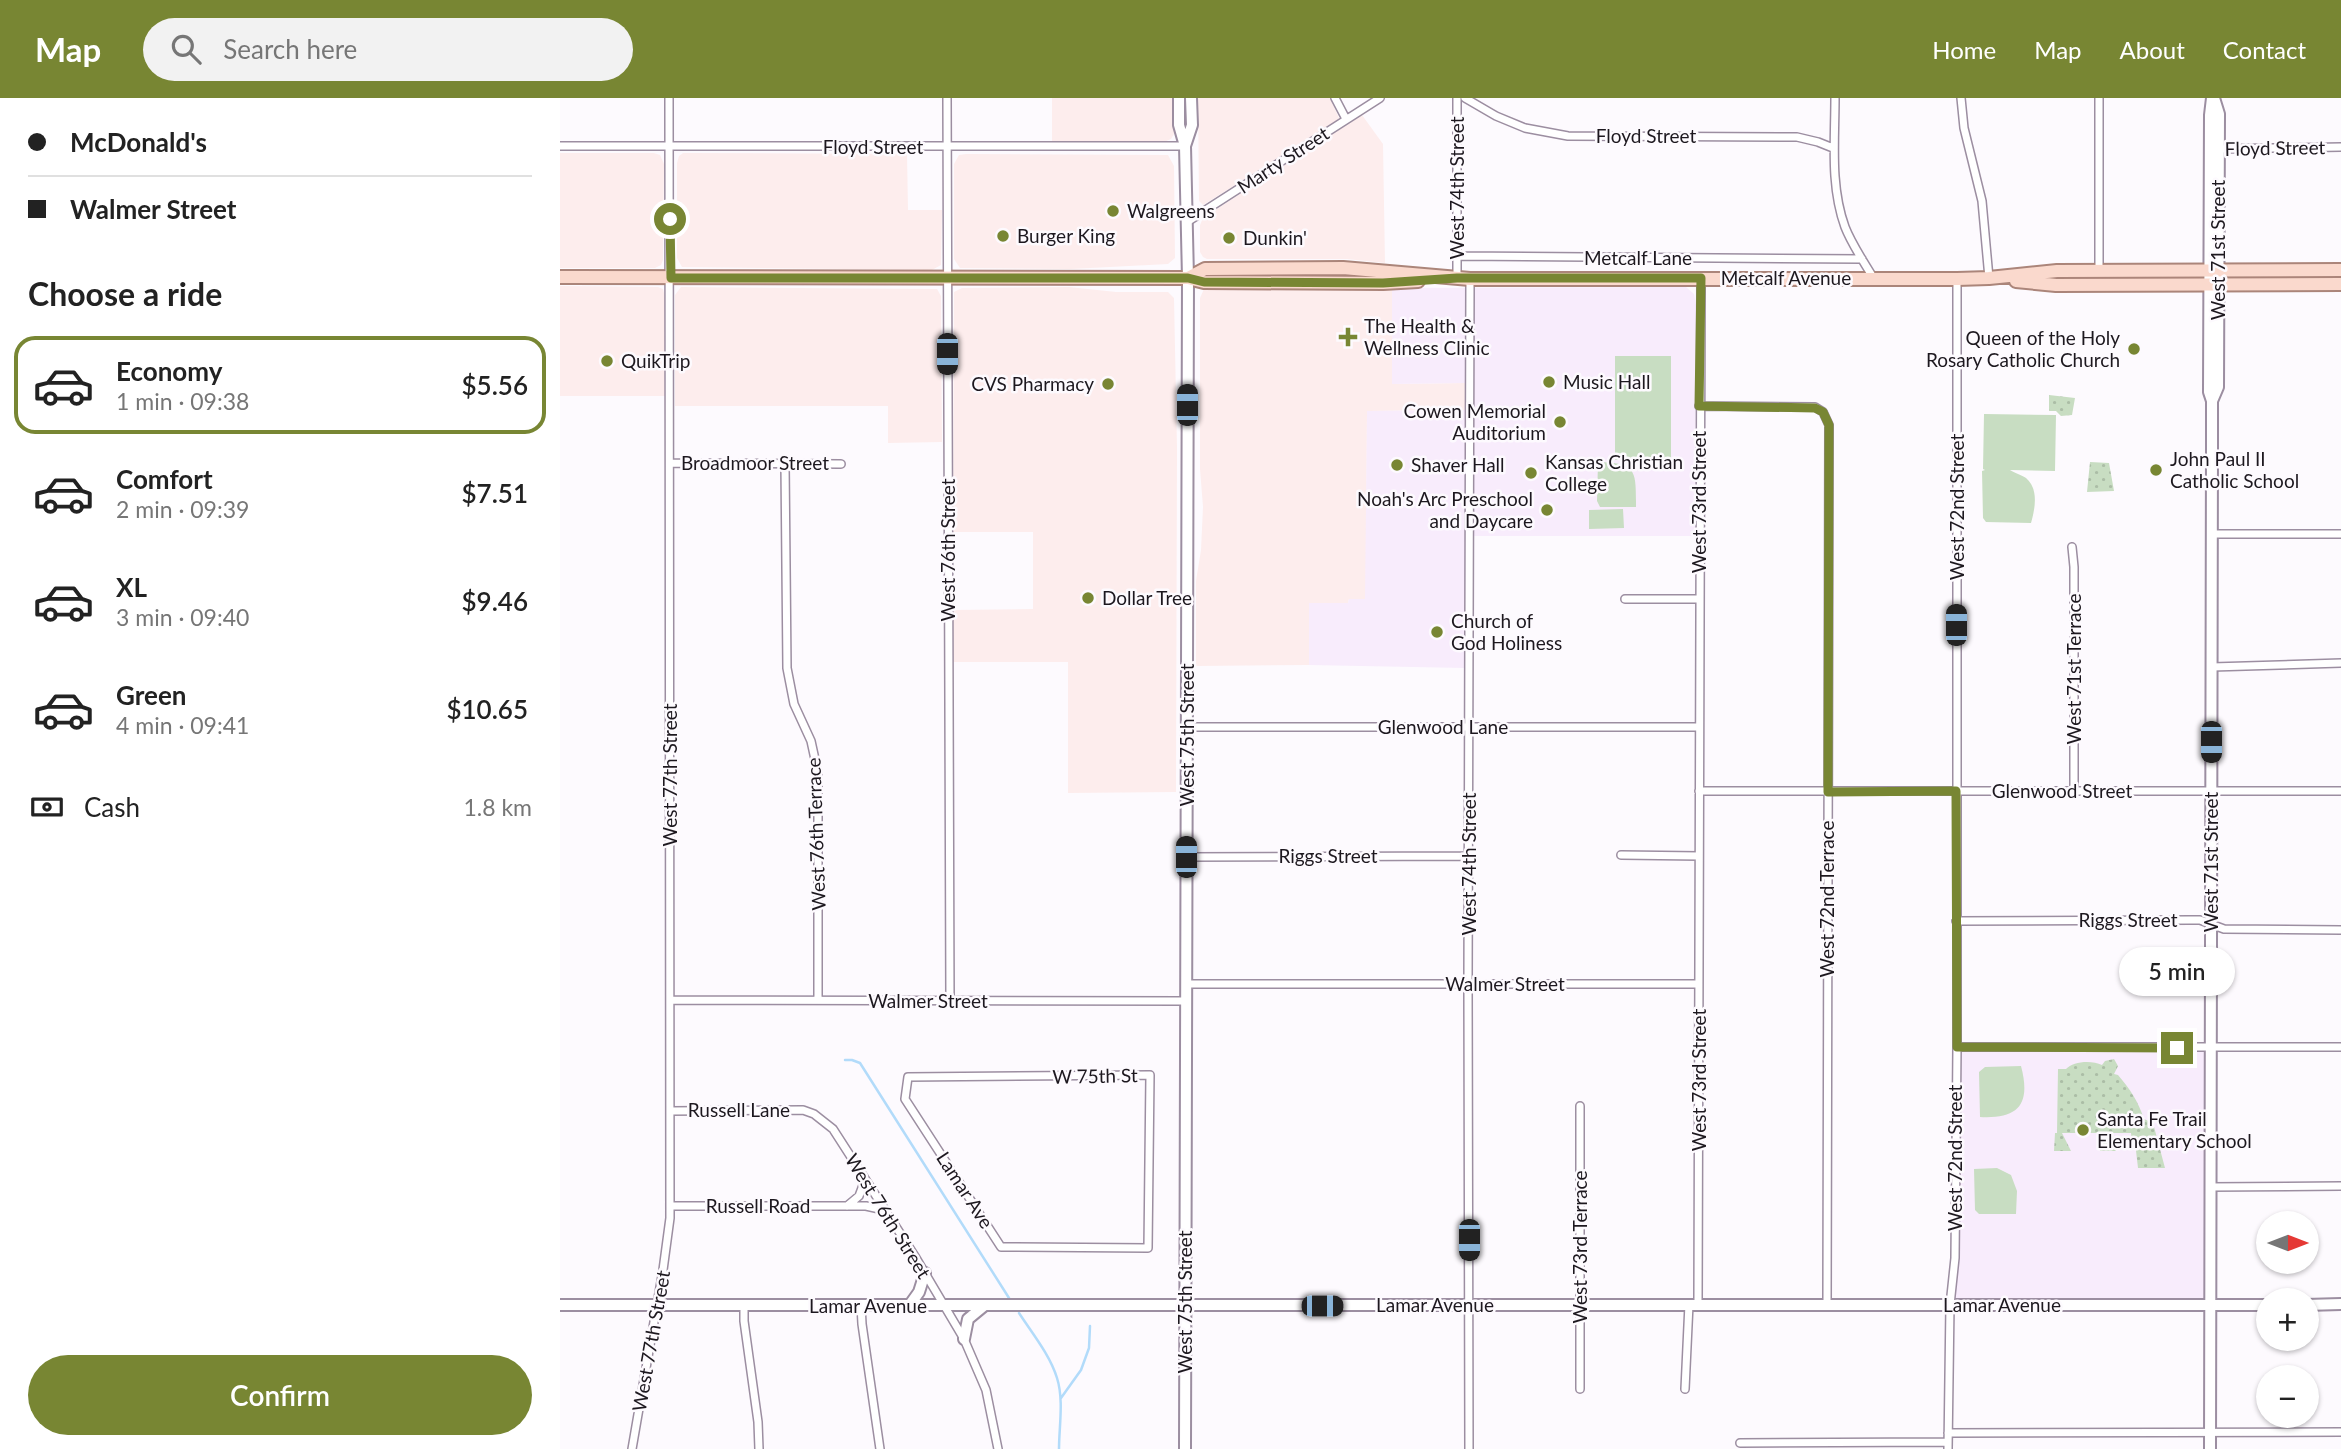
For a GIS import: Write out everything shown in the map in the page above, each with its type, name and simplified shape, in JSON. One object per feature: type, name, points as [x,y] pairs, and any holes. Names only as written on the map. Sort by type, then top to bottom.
[{"type":"main road","name":"Metcalf Avenue","points":[[560,277],[1188,278],[1204,282],[1383,283],[1463,279],[1957,279],[2099,270],[2341,270]]},
{"type":"main road","name":"Metcalf Avenue","points":[[1989,278],[2056,285],[2341,284]]},
{"type":"street","name":"West 77th Street","points":[[632,1449],[657,1305],[670,1206],[669,98]]},
{"type":"street","name":"West 76th Street","points":[[947,98],[950,1001]]},
{"type":"street","name":"West 75th Street","points":[[1179,98],[1179,125],[1185,146],[1188,278],[1185,1449]]},
{"type":"street","name":"West 75th Street","points":[[1185,146],[1192,125],[1191,98]]},
{"type":"street","points":[[1335,98],[1346,119]]},
{"type":"street","name":"Marty Street","points":[[1187,222],[1380,98]]},
{"type":"street","name":"West 74th Street","points":[[1457,98],[1457,256],[1463,279],[1470,727],[1469,1449]]},
{"type":"street","name":"Floyd Street","points":[[1465,98],[1509,123],[1543,133],[1568,136],[1797,136],[1833,148]]},
{"type":"street","points":[[1835,98],[1833,148],[1841,212],[1846,229],[1874,279]]},
{"type":"street","points":[[1961,98],[1964,128],[1982,201],[1989,278]]},
{"type":"street","points":[[2099,98],[2099,270]]},
{"type":"street","name":"West 71st Street","points":[[2210,1449],[2212,401],[2209,392],[2214,285],[2213,98]]},
{"type":"street","name":"Floyd Street","points":[[560,146],[1185,146]]},
{"type":"street","name":"Floyd Street","points":[[2214,149],[2341,148]]},
{"type":"street","name":"Metcalf Lane","points":[[1457,256],[1862,259]]},
{"type":"street","name":"West 73rd Street","points":[[1685,1390],[1694,1304],[1699,985],[1701,278]]},
{"type":"street","name":"West 72nd Street","points":[[1948,1446],[1950,1305],[1955,1258],[1957,1047],[1957,279]]},
{"type":"street","name":"West 72nd Terrace","points":[[1699,406],[1819,408],[1829,425],[1827,1304]]},
{"type":"street","name":"Broadmoor Street","points":[[670,463],[841,464]]},
{"type":"street","name":"West 76th Terrace","points":[[785,464],[786,668],[794,704],[811,741],[818,773],[818,1000]]},
{"type":"street","points":[[2212,534],[2341,534]]},
{"type":"street","name":"West 71st Terrace","points":[[2072,547],[2074,790]]},
{"type":"street","name":"West 73rd Street","points":[[1625,599],[1699,599]]},
{"type":"street","points":[[2212,667],[2341,663]]},
{"type":"street","name":"Glenwood Lane","points":[[1187,727],[1699,727]]},
{"type":"street","name":"Glenwood Street","points":[[1699,791],[2341,792]]},
{"type":"street","points":[[1621,855],[1699,856]]},
{"type":"street","name":"Riggs Street","points":[[1186,857],[1469,856]]},
{"type":"street","name":"Riggs Street","points":[[1956,921],[2190,919],[2224,929],[2341,930]]},
{"type":"street","name":"Walmer Street","points":[[1186,984],[1468,982],[1699,985]]},
{"type":"street","name":"Walmer Street","points":[[671,1000],[1186,1001]]},
{"type":"street","points":[[1957,1047],[2341,1047]]},
{"type":"street","name":"W 75th St","points":[[908,1077],[1150,1075],[1148,1248]]},
{"type":"street","name":"Lamar Ave","points":[[908,1077],[905,1099],[1002,1247],[1148,1248]]},
{"type":"street","name":"West 73rd Terrace","points":[[1580,1106],[1580,1389]]},
{"type":"street","name":"Russell Lane","points":[[671,1111],[808,1111]]},
{"type":"street","name":"West 76th Street","points":[[808,1111],[833,1129],[964,1339],[986,1390],[998,1449]]},
{"type":"street","points":[[847,1206],[859,1196],[865,1180]]},
{"type":"street","points":[[2210,1187],[2341,1186]]},
{"type":"street","name":"Russell Road","points":[[670,1206],[847,1206],[884,1210]]},
{"type":"street","points":[[909,1306],[919,1292],[925,1273]]},
{"type":"street","points":[[2319,1304],[2341,1304]]},
{"type":"street","name":"Lamar Avenue","points":[[560,1305],[2256,1305]]},
{"type":"street","points":[[744,1305],[759,1449]]},
{"type":"street","points":[[861,1305],[880,1449]]},
{"type":"street","points":[[964,1339],[968,1319],[985,1305]]},
{"type":"street","points":[[1948,1433],[2341,1432]]},
{"type":"street","points":[[1740,1443],[1948,1446]]},
{"type":"shaded area","points":[[1052,98],[1174,98],[1174,134],[1164,142],[1052,141]]},
{"type":"shaded area","points":[[1198,98],[1330,98],[1339,118],[1203,205],[1199,201]]},
{"type":"shaded area","points":[[1362,115],[1383,144],[1385,263],[1347,259],[1203,257],[1200,252],[1200,225],[1203,218]]},
{"type":"shaded area","points":[[560,153],[660,155],[664,164],[661,265],[655,268],[560,268]]},
{"type":"shaded area","points":[[683,153],[907,154],[908,210],[942,210],[941,265],[932,270],[682,267],[677,258],[677,163]]},
{"type":"shaded area","points":[[959,155],[1168,155],[1174,166],[1175,258],[1168,264],[1071,269],[960,268],[954,259],[954,164]]},
{"type":"shaded area","points":[[560,286],[663,289],[665,396],[560,396]]},
{"type":"shaded area","points":[[681,287],[937,289],[941,296],[942,442],[888,443],[888,406],[675,406],[675,295]]},
{"type":"shaded area","points":[[1069,287],[1116,292],[1168,292],[1174,298],[1177,448],[1176,792],[1068,793],[1068,662],[953,662],[953,610],[1033,609],[1033,532],[953,532],[954,292],[962,288]]},
{"type":"shaded area","name":"Kansas Christian College","points":[[1686,287],[1694,294],[1696,305],[1695,536],[1465,536],[1465,668],[1309,665],[1309,603],[1348,603],[1349,599],[1365,599],[1367,411],[1465,410],[1465,383],[1392,384],[1392,288]]},
{"type":"shaded area","points":[[1392,288],[1392,384],[1465,383],[1465,410],[1367,411],[1366,599],[1349,599],[1348,603],[1309,604],[1309,665],[1196,666],[1196,581],[1203,507],[1200,469],[1200,298],[1204,289]]},
{"type":"shaded area","name":"Santa Fe Trail Elementary School","points":[[1961,1050],[2208,1050],[2207,1300],[1956,1301],[1954,1294]]},
{"type":"green space","points":[[1615,356],[1671,356],[1671,460],[1615,460]]},
{"type":"green space","points":[[2049,395],[2075,398],[2072,415],[2061,416],[2056,411],[2049,411]]},
{"type":"green space","points":[[1984,414],[2056,415],[2055,471],[2010,470],[2026,478],[2033,488],[2035,506],[2031,523],[1986,522],[1983,518]]},
{"type":"green space","points":[[1598,462],[1620,464],[1632,471],[1636,485],[1636,507],[1600,507],[1597,501]]},
{"type":"green space","points":[[2090,462],[2109,463],[2114,491],[2087,492]]},
{"type":"green space","points":[[1623,509],[1624,528],[1589,529],[1589,510]]},
{"type":"green space","points":[[2114,1059],[2118,1066],[2114,1074],[2118,1075],[2130,1090],[2144,1119],[2153,1123],[2165,1168],[2138,1168],[2135,1142],[2132,1141],[2131,1133],[2109,1133],[2109,1140],[2116,1151],[2100,1151],[2100,1133],[2062,1133],[2071,1151],[2054,1151],[2057,1133],[2058,1069],[2066,1069],[2083,1062],[2102,1065],[2105,1061]]},
{"type":"green space","points":[[2021,1066],[2024,1090],[2019,1107],[2004,1115],[1980,1117],[1979,1072],[1985,1067]]},
{"type":"green space","points":[[1997,1168],[2011,1175],[2017,1191],[2016,1214],[1979,1214],[1975,1210],[1974,1169]]},
{"type":"waterway","points":[[845,1060],[860,1063],[1009,1298]]},
{"type":"waterway","points":[[1019,1313],[1045,1353],[1057,1378],[1061,1404],[1059,1449]]},
{"type":"waterway","points":[[1061,1398],[1081,1370],[1089,1348],[1090,1326]]},
{"type":"place","name":"Walgreens","points":[[1113,211]]},
{"type":"place","name":"Burger King","points":[[1003,236]]},
{"type":"place","name":"Dunkin'","points":[[1229,238]]},
{"type":"place","name":"The Health & Wellness Clinic","points":[[1348,337]]},
{"type":"place","name":"Queen of the Holy Rosary Catholic Church","points":[[2134,349]]},
{"type":"place","name":"QuikTrip","points":[[607,361]]},
{"type":"place","name":"Music Hall","points":[[1549,382]]},
{"type":"place","name":"CVS Pharmacy","points":[[1108,384]]},
{"type":"place","name":"Cowen Memorial Auditorium","points":[[1560,422]]},
{"type":"place","name":"Shaver Hall","points":[[1397,465]]},
{"type":"place","name":"John Paul II Catholic School","points":[[2156,470]]},
{"type":"place","name":"Kansas Christian College","points":[[1531,473]]},
{"type":"place","name":"Noah's Arc Preschool and Daycare","points":[[1547,510]]},
{"type":"place","name":"Dollar Tree","points":[[1088,598]]},
{"type":"place","name":"Church of God Holiness","points":[[1437,632]]},
{"type":"place","name":"Santa Fe Trail Elementary School","points":[[2083,1130]]},
{"type":"route","points":[[670,219],[671,278],[1188,278],[1204,282],[1309,283],[1383,283],[1457,278],[1701,278],[1699,406],[1819,408],[1826,415],[1829,425],[1828,792],[1956,791],[1957,1047],[2177,1048]]}]
